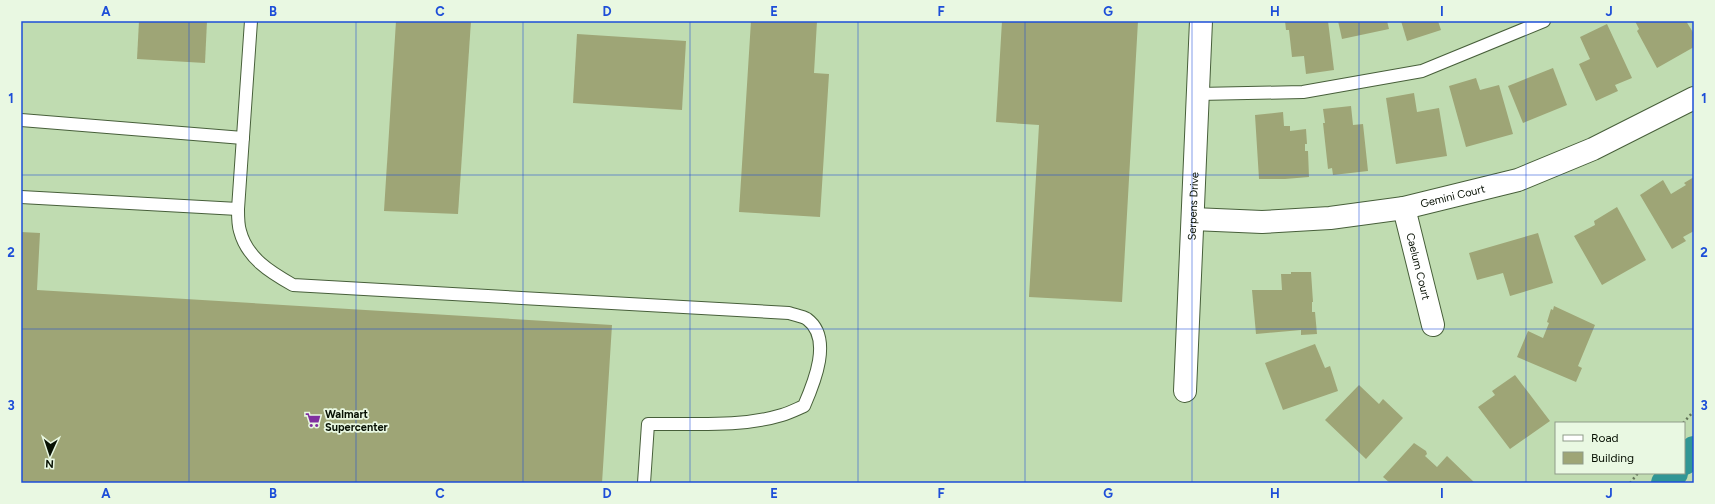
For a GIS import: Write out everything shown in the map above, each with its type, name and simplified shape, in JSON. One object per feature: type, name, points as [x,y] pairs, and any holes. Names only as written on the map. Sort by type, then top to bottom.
[{"type":"street","name":"Serpens Drive","points":[[1185,391],[1201,21]]},
{"type":"street","name":"Gemini Court","points":[[1193,219],[1262,222],[1330,218],[1404,208],[1518,180],[1593,149],[1694,98]]},
{"type":"street","name":"Caelum Court","points":[[1404,208],[1433,325]]},
{"type":"lane","points":[[251,21],[238,209],[240,231],[249,252],[268,271],[293,285],[789,313],[807,319],[817,331],[821,352],[815,382],[804,406],[782,415],[754,421],[648,424],[644,483]]},
{"type":"lane","points":[[1198,94],[1303,92],[1422,71],[1544,21]]},
{"type":"lane","points":[[21,120],[243,138]]},
{"type":"lane","points":[[21,197],[238,209]]},
{"type":"path","points":[[1684,422],[1694,411]]},
{"type":"path","points":[[1630,483],[1637,474]]},
{"type":"building","points":[[139,21],[207,21],[205,63],[137,59]]},
{"type":"building","points":[[396,21],[471,21],[458,214],[384,211]]},
{"type":"building","points":[[751,21],[817,21],[814,73],[829,74],[820,217],[739,212]]},
{"type":"building","points":[[1002,21],[1138,21],[1122,302],[1029,297],[1039,125],[996,122]]},
{"type":"building","points":[[1285,21],[1328,21],[1334,70],[1306,74],[1304,56],[1292,57],[1289,30],[1286,30]]},
{"type":"building","points":[[1338,21],[1387,21],[1389,29],[1342,39]]},
{"type":"building","points":[[1401,21],[1438,21],[1441,30],[1407,41]]},
{"type":"building","points":[[1635,21],[1686,21],[1694,34],[1694,47],[1657,68],[1637,31],[1639,29]]},
{"type":"building","points":[[1607,24],[1632,78],[1615,85],[1618,91],[1596,101],[1579,64],[1590,59],[1580,37]]},
{"type":"building","points":[[577,34],[686,41],[682,110],[573,103]]},
{"type":"building","points":[[1553,68],[1567,105],[1523,123],[1508,86]]},
{"type":"building","points":[[1476,78],[1480,90],[1499,85],[1513,134],[1466,147],[1449,86]]},
{"type":"building","points":[[1414,93],[1417,112],[1439,108],[1447,156],[1396,164],[1386,98]]},
{"type":"building","points":[[1351,106],[1353,125],[1363,124],[1368,171],[1333,175],[1332,168],[1328,169],[1323,109]]},
{"type":"building","points":[[1283,112],[1284,126],[1290,126],[1290,131],[1306,129],[1307,144],[1305,144],[1305,151],[1308,151],[1309,177],[1259,179],[1255,115]]},
{"type":"building","points":[[1694,177],[1694,231],[1683,237],[1686,241],[1672,249],[1640,195],[1663,180],[1671,194],[1686,185],[1684,183]]},
{"type":"building","points":[[1617,207],[1646,260],[1602,285],[1574,236],[1595,225],[1594,221]]},
{"type":"building","name":"Walmart Supercenter","points":[[21,232],[40,233],[37,290],[612,325],[602,483],[21,483]]},
{"type":"building","points":[[1538,233],[1553,283],[1510,296],[1503,273],[1477,280],[1469,253]]},
{"type":"building","points":[[1291,272],[1311,272],[1313,302],[1312,312],[1315,312],[1317,334],[1301,335],[1301,330],[1256,334],[1252,290],[1282,290],[1281,274],[1291,274]]},
{"type":"building","points":[[1554,306],[1595,325],[1578,366],[1582,368],[1576,382],[1517,357],[1528,331],[1543,338],[1549,323],[1547,322],[1551,309],[1553,310]]},
{"type":"building","points":[[1315,344],[1325,368],[1330,366],[1338,391],[1283,410],[1265,363]]},
{"type":"building","points":[[1515,375],[1550,421],[1510,449],[1478,407],[1495,395],[1492,391]]},
{"type":"building","points":[[1359,385],[1379,404],[1383,399],[1403,418],[1366,459],[1325,420]]},
{"type":"building","points":[[1414,443],[1426,451],[1427,454],[1425,456],[1437,467],[1447,456],[1475,483],[1390,483],[1383,477]]},
{"type":"waterway","points":[[1685,460],[1694,450]]},
{"type":"waterway","points":[[1665,483],[1673,474]]},
{"type":"place","name":"Walmart Supercenter","points":[[313,420]]}]
